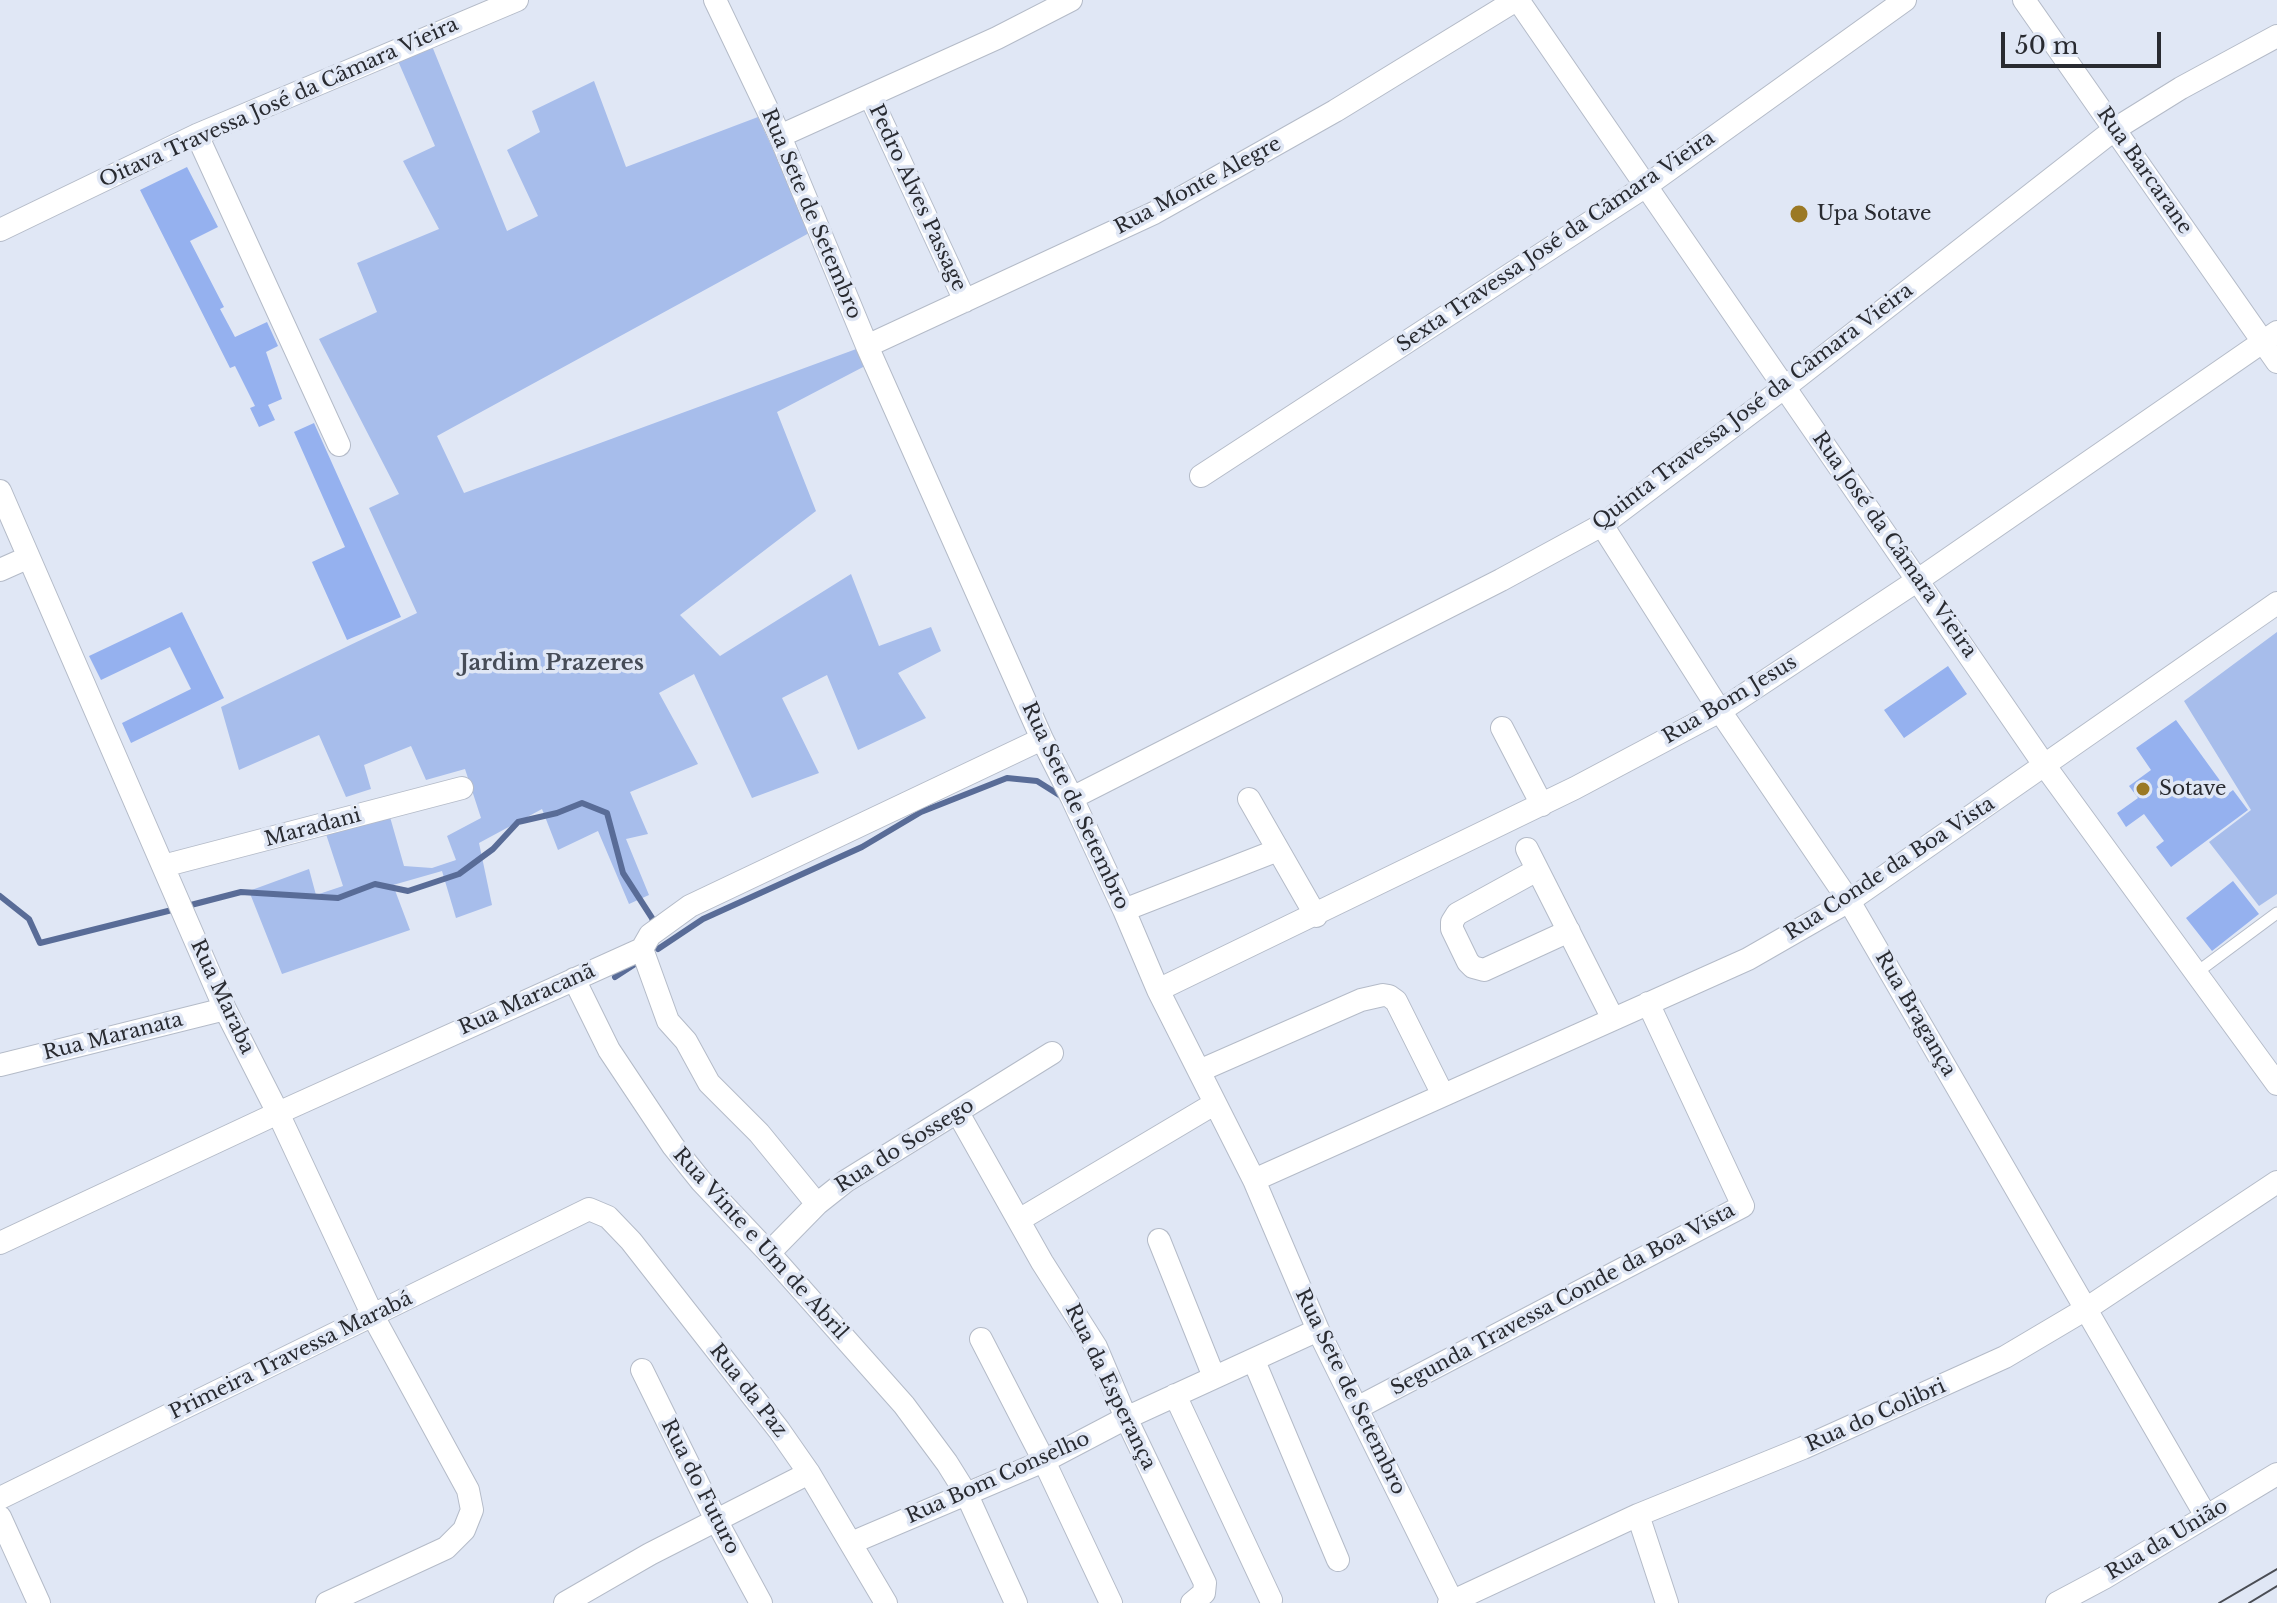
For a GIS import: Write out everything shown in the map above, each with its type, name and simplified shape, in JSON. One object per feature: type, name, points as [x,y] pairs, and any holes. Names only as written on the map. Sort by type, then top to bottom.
[{"type":"street","name":"Oitava Travessa José da Câmara Vieira","points":[[0,230],[197,135],[517,0]]},
{"type":"street","name":"Rua Sete de Setembro","points":[[715,0],[780,136],[867,346],[1042,739],[1124,910],[1158,990],[1254,1180],[1318,1330],[1451,1602]]},
{"type":"street","points":[[780,136],[997,38],[1071,0]]},
{"type":"street","name":"Rua José da Câmara Vieira","points":[[1517,0],[2045,766],[2277,1084]]},
{"type":"street","name":"Rua Monte Alegre","points":[[867,346],[1154,213],[1335,111],[1517,0]]},
{"type":"street","name":"Sexta Travessa José da Câmara Vieira","points":[[1201,476],[1646,186],[1905,0]]},
{"type":"street","name":"Rua Barcarane","points":[[2024,0],[2115,129],[2270,337],[2277,362]]},
{"type":"street","name":"Quinta Travessa José da Câmara Vieira","points":[[1072,798],[1501,580],[1602,525],[1785,387],[2115,129],[2181,88],[2277,36]]},
{"type":"street","name":"Pedro Alves Passage","points":[[870,96],[965,301]]},
{"type":"street","points":[[197,135],[339,445]]},
{"type":"street","name":"Rua Bom Jesus","points":[[1158,990],[1542,805],[1720,711],[1918,580],[2270,337]]},
{"type":"street","name":"Rua Maraba","points":[[0,491],[225,1009],[278,1113],[373,1316],[468,1490],[472,1510],[464,1530],[446,1548],[327,1603]]},
{"type":"street","name":"Rua Bragança","points":[[1602,525],[1720,711],[1849,901],[2206,1516]]},
{"type":"street","points":[[0,570],[27,558]]},
{"type":"street","name":"Rua Conde da Boa Vista","points":[[1254,1180],[1748,959],[1849,901],[2277,603]]},
{"type":"street","points":[[1502,728],[1542,805]]},
{"type":"street","name":"Rua Maracanã","points":[[0,1243],[278,1113],[642,949],[650,935],[690,906],[1042,739]]},
{"type":"street","name":"Maradani","points":[[163,866],[462,788]]},
{"type":"street","points":[[1249,799],[1316,916]]},
{"type":"street","points":[[1527,849],[1613,1019]]},
{"type":"street","points":[[1124,910],[1278,850]]},
{"type":"street","points":[[1537,870],[1457,914],[1452,929],[1468,962],[1484,970],[1569,931]]},
{"type":"street","points":[[642,949],[668,1021],[686,1041],[709,1083],[759,1133],[817,1204]]},
{"type":"street","name":"Rua Vinte e Um de Abril","points":[[574,979],[609,1050],[673,1146],[701,1181],[904,1405],[967,1495]]},
{"type":"street","points":[[1199,1071],[1361,1000],[1383,995],[1396,1001],[1443,1095]]},
{"type":"street","name":"Segunda Travessa Conde da Boa Vista","points":[[1357,1408],[1743,1206],[1648,1003]]},
{"type":"street","name":"Rua Maranata","points":[[0,1065],[225,1009]]},
{"type":"street","name":"Rua do Sossego","points":[[769,1253],[817,1204],[876,1160],[958,1113],[1052,1053]]},
{"type":"street","points":[[1019,1220],[1214,1104]]},
{"type":"street","name":"Rua da Esperança","points":[[958,1113],[1096,1347],[1126,1418],[1205,1583],[1204,1593],[1192,1603]]},
{"type":"street","name":"Rua do Colibri","points":[[1451,1602],[1638,1515],[1912,1401],[2005,1357],[2086,1309],[2277,1182]]},
{"type":"street","name":"Rua da Paz","points":[[581,1211],[597,1210],[631,1241],[779,1430],[809,1473],[886,1603]]},
{"type":"street","name":"Primeira Travessa Marabá","points":[[0,1498],[581,1211]]},
{"type":"street","points":[[1159,1240],[1214,1377]]},
{"type":"street","name":"Rua Bom Conselho","points":[[851,1543],[1044,1461],[1126,1418],[1318,1330]]},
{"type":"street","points":[[981,1339],[1044,1461],[1111,1603]]},
{"type":"street","points":[[1254,1361],[1338,1560]]},
{"type":"street","name":"Rua do Futuro","points":[[642,1370],[761,1603]]},
{"type":"street","points":[[1175,1395],[1271,1600]]},
{"type":"street","points":[[565,1603],[809,1473]]},
{"type":"street","name":"Rua da União","points":[[2057,1603],[2277,1474]]},
{"type":"street","points":[[967,1495],[1016,1603]]},
{"type":"street","points":[[1638,1515],[1667,1603]]},
{"type":"street","points":[[0,1517],[39,1603]]},
{"type":"lane","points":[[2196,973],[2277,913]]},
{"type":"shaded area","points":[[432,46],[507,231],[538,216],[507,150],[540,132],[532,111],[594,81],[626,167],[758,117],[811,232],[437,436],[464,493],[859,348],[865,366],[777,412],[816,511],[680,615],[720,656],[851,574],[879,646],[931,627],[941,651],[898,673],[926,718],[858,750],[827,675],[782,698],[819,773],[752,798],[694,674],[659,693],[698,764],[630,792],[648,834],[626,839],[649,895],[629,904],[598,831],[558,850],[542,809],[479,843],[492,905],[456,918],[442,871],[393,885],[410,930],[282,974],[249,891],[309,869],[316,895],[343,886],[326,834],[390,817],[404,866],[432,868],[456,860],[447,836],[481,818],[465,769],[426,780],[411,746],[364,765],[371,789],[346,797],[319,735],[239,770],[221,707],[417,613],[369,508],[399,494],[319,339],[377,312],[357,263],[439,229],[403,161],[435,146],[398,61]]},
{"type":"shaded area","points":[[2277,632],[2277,894],[2259,906],[2209,842],[2251,810],[2184,701]]},
{"type":"building","points":[[187,167],[218,227],[190,241],[224,307],[220,309],[235,337],[267,322],[278,346],[266,352],[282,399],[268,405],[275,420],[259,427],[250,408],[255,406],[235,366],[230,368],[140,190]]},
{"type":"building","points":[[314,423],[401,617],[347,640],[312,562],[345,547],[294,432]]},
{"type":"building","points":[[182,612],[224,698],[131,743],[122,723],[191,689],[170,647],[101,680],[89,656]]},
{"type":"building","points":[[1948,666],[1967,694],[1904,738],[1884,710]]},
{"type":"building","points":[[2176,720],[2229,793],[2233,790],[2248,810],[2171,867],[2156,847],[2164,841],[2144,814],[2126,827],[2117,813],[2138,798],[2129,786],[2151,770],[2136,748]]},
{"type":"building","points":[[2233,881],[2259,914],[2212,951],[2186,918]]},
{"type":"waterway","points":[[658,949],[703,919],[862,847],[921,812],[1007,778],[1037,781],[1064,798]]},
{"type":"waterway","points":[[187,906],[241,892],[338,898],[375,884],[408,891],[459,874],[493,849],[518,822],[557,813],[582,803],[607,813],[623,873],[654,926]]},
{"type":"waterway","points":[[0,896],[29,919],[40,943],[176,909]]},
{"type":"waterway","points":[[615,977],[638,962]]},
{"type":"tram line","points":[[2219,1603],[2277,1569]]},
{"type":"tram line","points":[[2249,1603],[2277,1586]]},
{"type":"place","name":"Upa Sotave","points":[[1799,214]]},
{"type":"place","name":"Sotave","points":[[2143,789]]},
{"type":"district","name":"Jardim Prazeres","points":[[552,664]]}]
